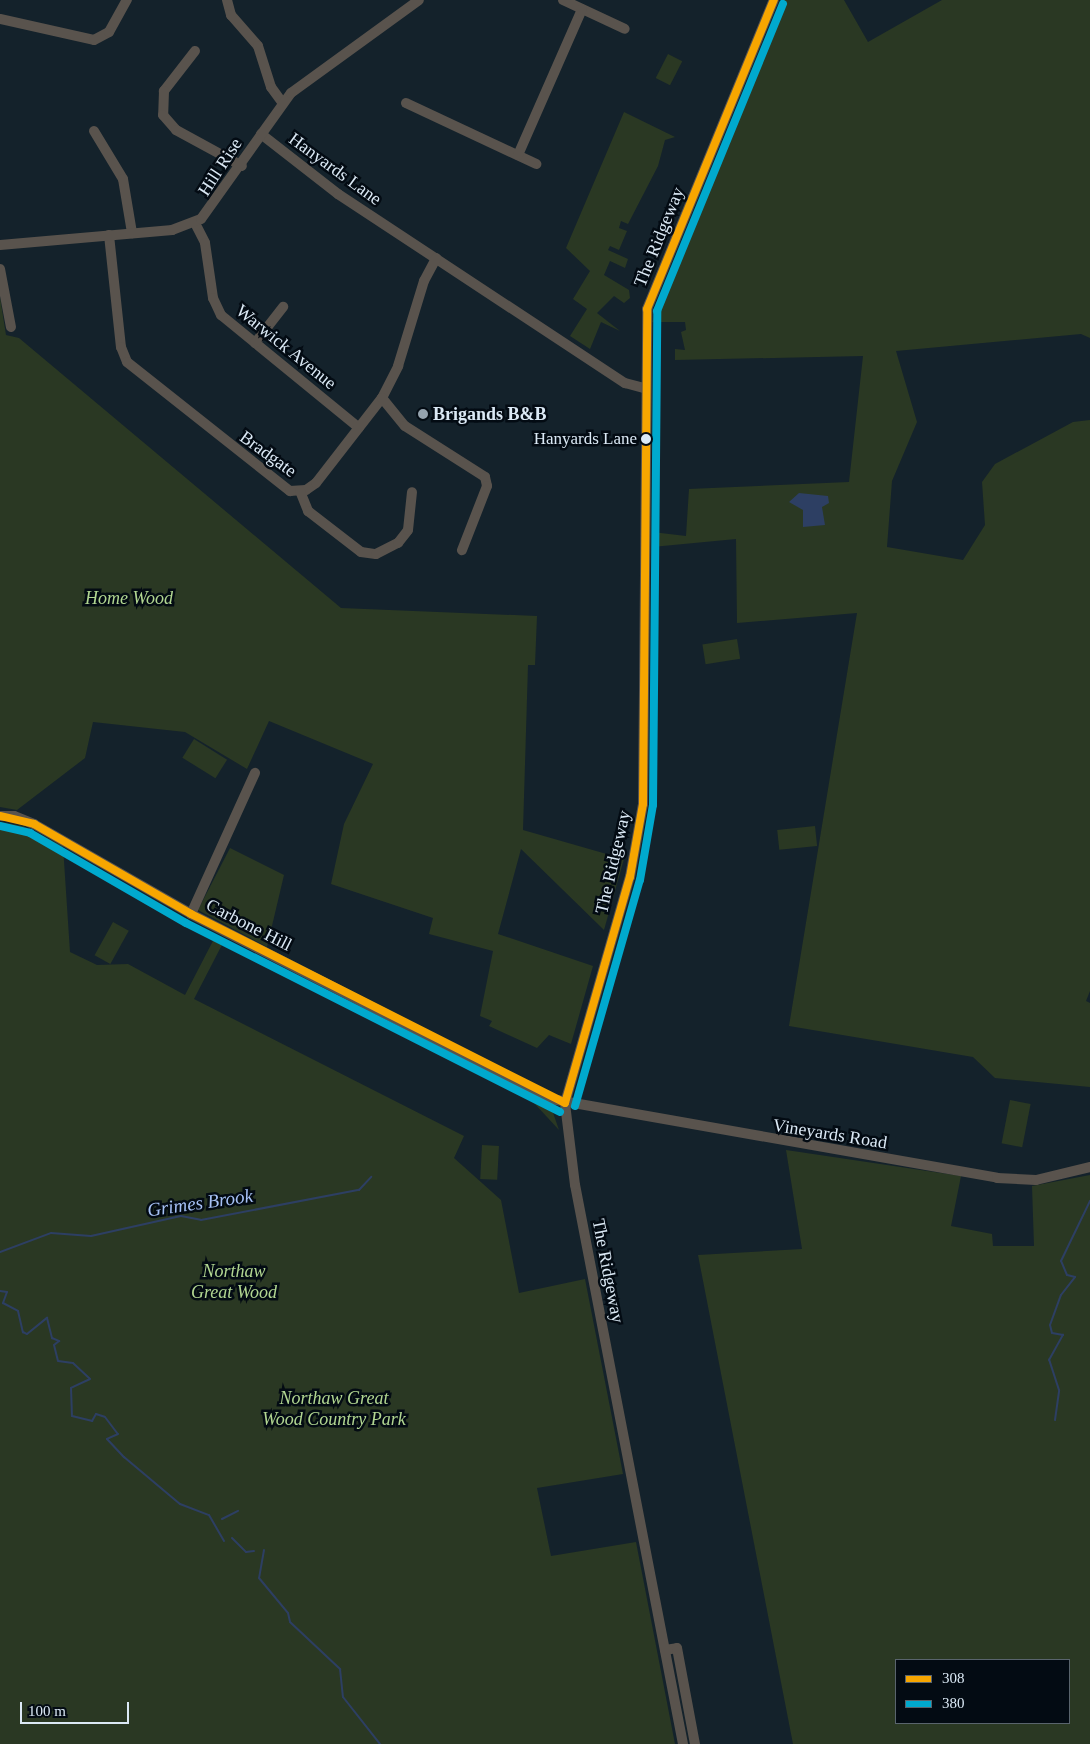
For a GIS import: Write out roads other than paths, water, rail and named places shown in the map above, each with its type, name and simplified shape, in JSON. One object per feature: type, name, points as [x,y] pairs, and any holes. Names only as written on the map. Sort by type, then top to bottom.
[{"type":"street","points":[[0,19],[94,40],[109,32],[127,0]]},
{"type":"street","points":[[227,0],[231,15],[258,46],[271,87],[282,102]]},
{"type":"street","name":"Hill Rise","points":[[0,245],[172,230],[195,223],[210,212],[242,166],[282,102],[419,0]]},
{"type":"street","points":[[563,0],[625,29]]},
{"type":"street","name":"The Ridgeway","points":[[683,1744],[575,1185],[565,1104],[642,823],[644,388],[647,309],[774,0]]},
{"type":"street","points":[[518,155],[582,8]]},
{"type":"street","points":[[195,51],[164,91],[163,115],[176,130],[242,166]]},
{"type":"street","points":[[406,103],[536,164]]},
{"type":"street","points":[[94,131],[123,179],[132,233]]},
{"type":"street","name":"Hanyards Lane","points":[[261,134],[307,172],[625,384],[644,388]]},
{"type":"street","name":"Warwick Avenue","points":[[195,223],[205,243],[217,310],[360,428]]},
{"type":"street","name":"Bradgate","points":[[108,235],[121,347],[127,362],[278,486],[300,492],[316,483],[382,398],[398,366],[424,281],[436,258]]},
{"type":"street","points":[[0,269],[11,327]]},
{"type":"street","points":[[255,343],[283,306]]},
{"type":"street","points":[[382,398],[405,426],[485,477],[487,486],[462,550]]},
{"type":"street","points":[[300,492],[308,511],[361,552],[376,554],[398,543],[408,530],[412,492]]},
{"type":"street","points":[[191,914],[255,773]]},
{"type":"street","name":"Carbone Hill","points":[[0,816],[14,816],[34,824],[191,914],[477,1063],[565,1104]]},
{"type":"street","name":"Vineyards Road","points":[[565,1104],[997,1178],[1036,1180],[1090,1166]]},
{"type":"street","points":[[665,1650],[677,1648],[695,1744]]},
{"type":"water","points":[[799,493],[828,496],[829,503],[822,507],[825,525],[803,527],[803,510],[789,502]]},
{"type":"waterway","name":"Grimes Brook","points":[[0,1252],[51,1233],[91,1236],[181,1216],[201,1220],[359,1190],[371,1177]]},
{"type":"waterway","points":[[1055,1420],[1059,1390],[1049,1360],[1063,1335],[1052,1333],[1050,1325],[1061,1295],[1075,1277],[1067,1275],[1061,1261],[1090,1201]]},
{"type":"waterway","name":"Grimes Brook","points":[[0,1291],[7,1292],[3,1303],[18,1311],[23,1332],[27,1334],[47,1318],[52,1338],[59,1341],[54,1345],[58,1361],[73,1363],[90,1379],[71,1388],[72,1416],[92,1421],[96,1414],[105,1417],[118,1434],[107,1439],[124,1457],[180,1504],[209,1515],[224,1541]]},
{"type":"waterway","points":[[222,1519],[238,1511]]},
{"type":"waterway","name":"Grimes Brook","points":[[232,1538],[246,1552],[254,1551]]},
{"type":"waterway","name":"Grimes Brook","points":[[264,1550],[259,1578],[288,1613],[290,1622],[340,1669],[343,1697],[380,1744]]},
{"type":"place","name":"Brigands B&B","points":[[423,414]]},
{"type":"place","name":"Hanyards Lane","points":[[646,439]]},
{"type":"park label","name":"Home Wood","points":[[129,598]]},
{"type":"park label","name":"Northaw Great Wood","points":[[234,1282]]},
{"type":"park label","name":"Northaw Great Wood Country Park","points":[[334,1409]]}]
